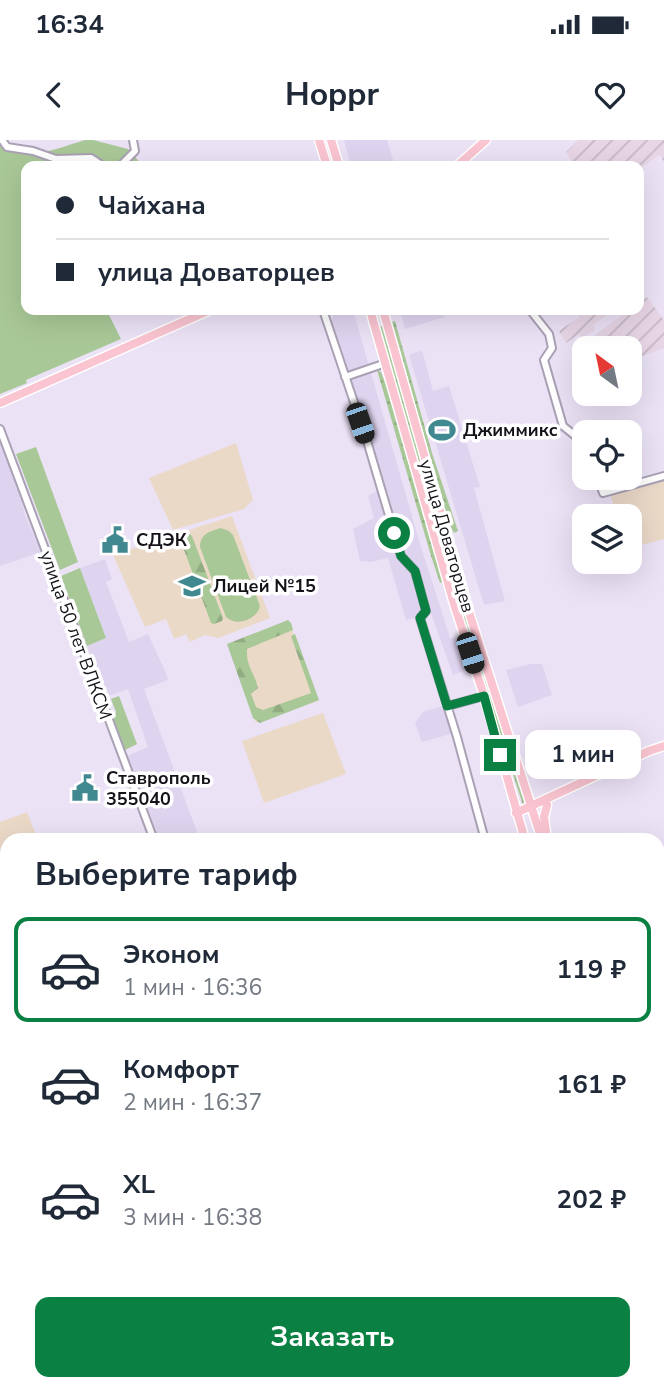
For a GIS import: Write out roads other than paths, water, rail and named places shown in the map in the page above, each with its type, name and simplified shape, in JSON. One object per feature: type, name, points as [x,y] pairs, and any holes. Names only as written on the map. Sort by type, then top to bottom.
[{"type":"main road","points":[[320,140],[326,161]]},
{"type":"main road","points":[[331,140],[337,161]]},
{"type":"main road","points":[[463,161],[486,140]]},
{"type":"main road","points":[[0,403],[199,315]]},
{"type":"main road","name":"улица Доваторцев","points":[[372,315],[522,833]]},
{"type":"main road","name":"улица Доваторцев","points":[[384,315],[454,561],[530,811],[541,833]]},
{"type":"main road","points":[[517,815],[664,746]]},
{"type":"main road","points":[[527,794],[546,803],[651,755],[664,752]]},
{"type":"main road","points":[[545,833],[546,803]]},
{"type":"street","points":[[2,140],[7,147],[33,151],[56,159],[91,158],[96,161]]},
{"type":"street","points":[[125,161],[135,150],[133,140]]},
{"type":"street","points":[[325,315],[401,556],[415,571],[426,611],[420,618],[483,833]]},
{"type":"street","points":[[534,315],[550,337],[552,348],[544,360],[564,426],[572,433]]},
{"type":"street","points":[[345,377],[386,363]]},
{"type":"street","name":"улица 50 лет ВЛКСМ","points":[[0,429],[151,833]]},
{"type":"street","points":[[642,482],[664,476]]},
{"type":"street","points":[[447,706],[484,696]]},
{"type":"place","name":"Джиммикс","points":[[442,430]]},
{"type":"place","name":"СДЭК","points":[[115,540]]},
{"type":"place","name":"Лицей №15","points":[[192,586]]},
{"type":"place","name":"Ставрополь 355040","points":[[85,788]]}]
